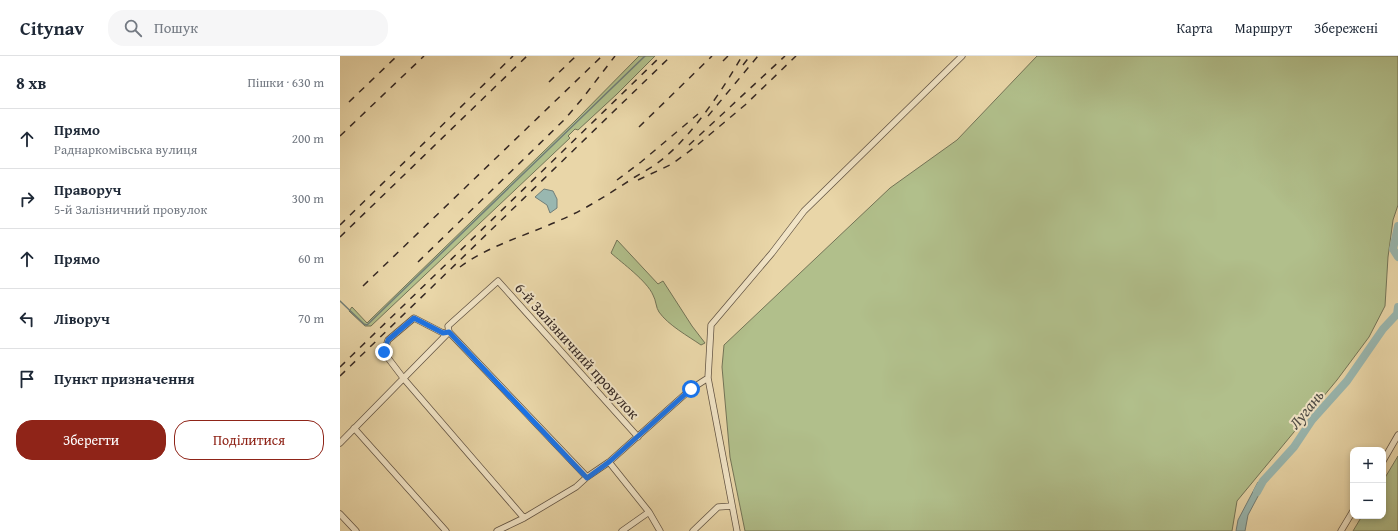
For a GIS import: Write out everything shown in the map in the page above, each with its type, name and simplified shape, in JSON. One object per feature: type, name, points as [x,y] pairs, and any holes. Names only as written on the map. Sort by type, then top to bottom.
[{"type":"street","points":[[737,531],[708,378],[711,325],[772,253],[804,211],[962,56]]},
{"type":"street","name":"6-й Залізничний провулок","points":[[449,332],[448,326],[498,281],[638,437]]},
{"type":"street","points":[[449,332],[443,333],[414,318],[388,340],[384,352],[404,379],[524,518]]},
{"type":"street","points":[[340,443],[449,332]]},
{"type":"street","points":[[449,332],[587,478]]},
{"type":"street","points":[[497,531],[524,518],[576,487],[609,462],[691,389],[708,378]]},
{"type":"street","points":[[354,428],[446,531]]},
{"type":"street","points":[[1386,456],[1398,435]]},
{"type":"street","points":[[609,462],[649,512],[660,531]]},
{"type":"street","points":[[693,531],[718,507],[732,506]]},
{"type":"street","points":[[622,531],[649,512]]},
{"type":"street","points":[[340,514],[356,531]]},
{"type":"street","points":[[1342,531],[1350,516]]},
{"type":"green space","points":[[639,56],[655,56],[578,130],[575,129],[568,136],[570,138],[371,326],[365,326],[349,311],[352,307],[367,323],[575,121]]},
{"type":"green space","points":[[1037,56],[1398,56],[1398,205],[1393,220],[1388,257],[1385,306],[1369,337],[1337,380],[1237,501],[1232,531],[745,531],[730,457],[722,367],[724,345],[890,188],[957,140]]},
{"type":"green space","points":[[617,240],[658,284],[663,281],[692,326],[705,343],[701,345],[678,330],[663,317],[658,310],[655,299],[650,290],[634,272],[611,253]]},
{"type":"green space","points":[[1398,456],[1398,531],[1353,531],[1360,519],[1386,519],[1386,476]]},
{"type":"water","points":[[544,189],[553,191],[557,199],[557,208],[550,213],[547,205],[535,197]]},
{"type":"water","points":[[1258,482],[1264,485],[1248,515],[1245,531],[1236,531],[1238,520]]},
{"type":"waterway","points":[[340,301],[364,324],[367,325],[645,56]]},
{"type":"waterway","name":"Лугань","points":[[1398,226],[1393,249],[1398,257]]},
{"type":"waterway","name":"Лугань","points":[[1257,492],[1263,481],[1294,447],[1312,420],[1347,381],[1383,329],[1397,314],[1398,307]]},
{"type":"railway","points":[[349,102],[397,56]]},
{"type":"railway","points":[[340,136],[424,56]]},
{"type":"railway","points":[[340,225],[513,56]]},
{"type":"railway","points":[[340,237],[527,56]]},
{"type":"railway","points":[[549,82],[576,56]]},
{"type":"railway","points":[[363,286],[602,56]]},
{"type":"railway","points":[[418,262],[565,119],[615,56]]},
{"type":"railway","points":[[340,367],[661,56]]},
{"type":"railway","points":[[340,376],[671,56]]},
{"type":"railway","points":[[639,127],[712,56]]},
{"type":"railway","points":[[723,61],[728,56]]},
{"type":"railway","points":[[460,267],[471,259],[495,247],[578,212],[658,163],[676,147],[697,123],[717,96],[742,56]]},
{"type":"railway","points":[[743,65],[750,56]]},
{"type":"railway","points":[[708,116],[758,56]]},
{"type":"railway","points":[[689,145],[785,56]]},
{"type":"railway","points":[[638,180],[672,164],[695,147],[745,105],[796,56]]},
{"type":"railway","points":[[617,180],[641,162],[698,114]]},
{"type":"route","points":[[384,352],[388,340],[414,318],[443,333],[449,332],[587,478],[609,462],[691,389]]}]
